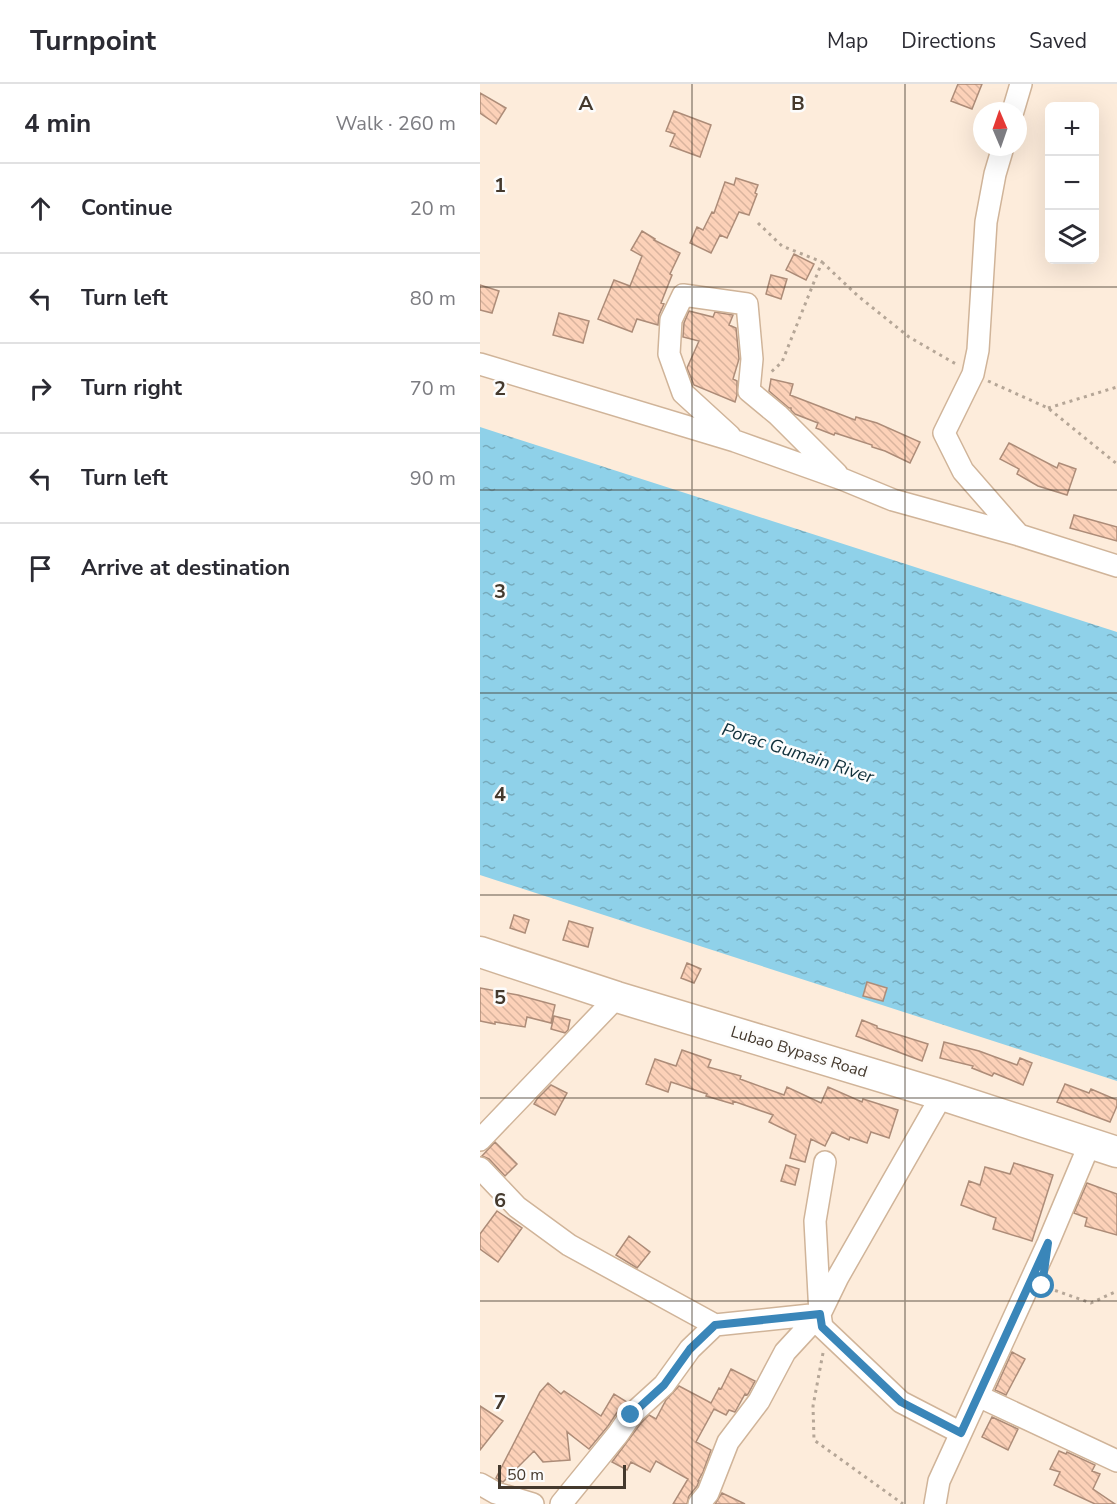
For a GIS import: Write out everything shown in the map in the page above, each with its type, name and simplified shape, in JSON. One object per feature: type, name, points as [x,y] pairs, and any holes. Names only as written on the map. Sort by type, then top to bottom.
[{"type":"highway","name":"Lubao Bypass Road","points":[[480,952],[617,997],[942,1095],[1103,1147]]},
{"type":"street","points":[[1016,102],[1021,84]]},
{"type":"street","points":[[1000,156],[986,222],[978,350],[973,374],[944,433],[963,471],[1019,534]]},
{"type":"street","points":[[735,441],[683,393],[669,354],[671,320],[683,295],[747,304],[752,359],[749,391],[778,415],[842,479]]},
{"type":"street","points":[[480,364],[735,441],[842,479],[893,500],[1019,534],[1117,566]]},
{"type":"street","points":[[480,1140],[617,997]]},
{"type":"street","points":[[699,1504],[708,1493],[728,1442],[759,1401],[785,1352],[821,1320],[838,1277],[942,1095]]},
{"type":"street","points":[[935,1504],[939,1481],[1048,1243],[1103,1147]]},
{"type":"street","points":[[825,1162],[815,1221],[821,1320],[901,1402],[961,1433]]},
{"type":"street","points":[[480,1168],[517,1207],[569,1245],[715,1325],[821,1320]]},
{"type":"street","points":[[561,1504],[631,1415],[664,1385],[690,1349],[715,1325]]},
{"type":"street","points":[[978,1396],[1117,1461]]},
{"type":"street","points":[[480,1484],[496,1493],[533,1504]]},
{"type":"path","points":[[758,223],[782,246],[822,262],[858,296],[909,337],[973,374],[1048,408],[1117,464]]},
{"type":"path","points":[[749,391],[782,362],[822,262]]},
{"type":"path","points":[[1048,408],[1117,387]]},
{"type":"path","points":[[1042,1286],[1091,1303],[1117,1291]]},
{"type":"path","points":[[821,1320],[823,1356],[813,1406],[814,1440],[903,1504]]},
{"type":"water","name":"Porac Gumain River","points":[[480,427],[1117,632],[1117,1081],[480,875]]},
{"type":"building","points":[[958,84],[982,84],[972,109],[951,101]]},
{"type":"building","points":[[480,93],[506,108],[496,124],[480,113]]},
{"type":"building","points":[[674,111],[711,125],[700,157],[670,146],[675,134],[666,131]]},
{"type":"building","points":[[736,178],[758,185],[749,215],[739,212],[727,238],[720,235],[711,253],[690,243],[697,227],[703,230],[712,212],[714,213],[725,182],[734,185]]},
{"type":"building","points":[[642,231],[680,253],[670,274],[672,275],[661,303],[664,304],[658,325],[637,319],[632,332],[598,319],[614,280],[630,286],[642,256],[631,250]]},
{"type":"building","points":[[794,254],[814,264],[806,280],[786,270]]},
{"type":"building","points":[[771,275],[787,279],[781,299],[766,294]]},
{"type":"building","points":[[480,285],[499,291],[492,313],[480,310]]},
{"type":"building","points":[[689,311],[713,317],[715,312],[733,315],[729,325],[736,328],[739,359],[733,379],[737,381],[735,402],[694,385],[687,368],[699,341],[683,337],[684,323]]},
{"type":"building","points":[[559,313],[589,321],[583,343],[553,335]]},
{"type":"building","points":[[771,379],[793,384],[790,395],[855,420],[856,417],[877,423],[920,442],[910,463],[872,447],[872,445],[816,428],[818,423],[795,414],[791,408],[769,391]]},
{"type":"building","points":[[1009,443],[1057,468],[1059,463],[1076,469],[1067,495],[1038,486],[1017,474],[1019,469],[1000,459]]},
{"type":"building","points":[[1074,515],[1117,527],[1117,541],[1070,528]]},
{"type":"building","points":[[514,915],[529,920],[525,933],[510,928]]},
{"type":"building","points":[[569,921],[593,928],[588,947],[563,940]]},
{"type":"building","points":[[687,963],[701,969],[694,983],[681,978]]},
{"type":"building","points":[[867,982],[887,988],[883,1001],[863,996]]},
{"type":"building","points":[[480,988],[555,1005],[551,1023],[527,1017],[525,1027],[480,1021]]},
{"type":"building","points":[[554,1016],[570,1020],[565,1033],[551,1029]]},
{"type":"building","points":[[862,1020],[877,1028],[928,1044],[922,1061],[856,1036]]},
{"type":"building","points":[[944,1042],[979,1051],[1017,1065],[1020,1058],[1032,1063],[1023,1085],[994,1073],[992,1076],[972,1068],[973,1066],[940,1058]]},
{"type":"building","points":[[682,1050],[711,1060],[708,1067],[741,1076],[740,1079],[784,1095],[787,1087],[821,1103],[828,1087],[862,1102],[863,1099],[898,1110],[889,1138],[871,1132],[867,1143],[850,1137],[849,1140],[832,1132],[825,1146],[811,1139],[805,1162],[790,1158],[796,1135],[769,1122],[773,1115],[733,1101],[733,1104],[706,1096],[707,1094],[671,1082],[668,1092],[646,1084],[655,1059],[676,1066]]},
{"type":"building","points":[[1065,1084],[1089,1093],[1091,1089],[1117,1100],[1117,1106],[1110,1122],[1057,1102]]},
{"type":"building","points":[[551,1085],[567,1093],[555,1115],[534,1104]]},
{"type":"building","points":[[495,1142],[517,1164],[505,1176],[489,1159],[482,1156]]},
{"type":"building","points":[[1014,1163],[1053,1175],[1032,1241],[993,1229],[996,1218],[961,1205],[969,1181],[980,1185],[985,1167],[1010,1174]]},
{"type":"building","points":[[786,1165],[799,1169],[795,1185],[781,1181]]},
{"type":"building","points":[[1087,1183],[1117,1194],[1117,1235],[1085,1226],[1087,1218],[1074,1213]]},
{"type":"building","points":[[497,1211],[522,1228],[498,1262],[480,1249],[480,1234]]},
{"type":"building","points":[[629,1236],[650,1252],[637,1268],[616,1255]]},
{"type":"building","points":[[1012,1352],[1025,1359],[1006,1395],[995,1390]]},
{"type":"building","points":[[731,1369],[755,1381],[735,1412],[729,1410],[726,1415],[714,1409],[696,1442],[711,1450],[697,1486],[689,1496],[687,1504],[673,1504],[688,1479],[656,1461],[650,1472],[631,1462],[627,1470],[612,1462],[649,1415],[656,1419],[666,1400],[679,1386],[711,1403]]},
{"type":"building","points":[[548,1383],[561,1394],[564,1391],[601,1416],[614,1394],[627,1402],[589,1449],[567,1432],[570,1460],[543,1462],[534,1451],[503,1482],[496,1478],[540,1392]]},
{"type":"building","points":[[480,1406],[503,1421],[480,1450]]},
{"type":"building","points":[[992,1417],[1018,1429],[1008,1450],[982,1437]]},
{"type":"building","points":[[1059,1451],[1066,1454],[1067,1452],[1095,1465],[1092,1471],[1100,1474],[1093,1489],[1115,1504],[1095,1504],[1054,1485],[1060,1472],[1050,1469]]},
{"type":"building","points":[[722,1493],[745,1504],[715,1504]]},
{"type":"route","points":[[631,1415],[664,1385],[690,1349],[715,1325],[820,1314],[822,1327],[901,1402],[961,1433],[1048,1243],[1042,1286]]}]
